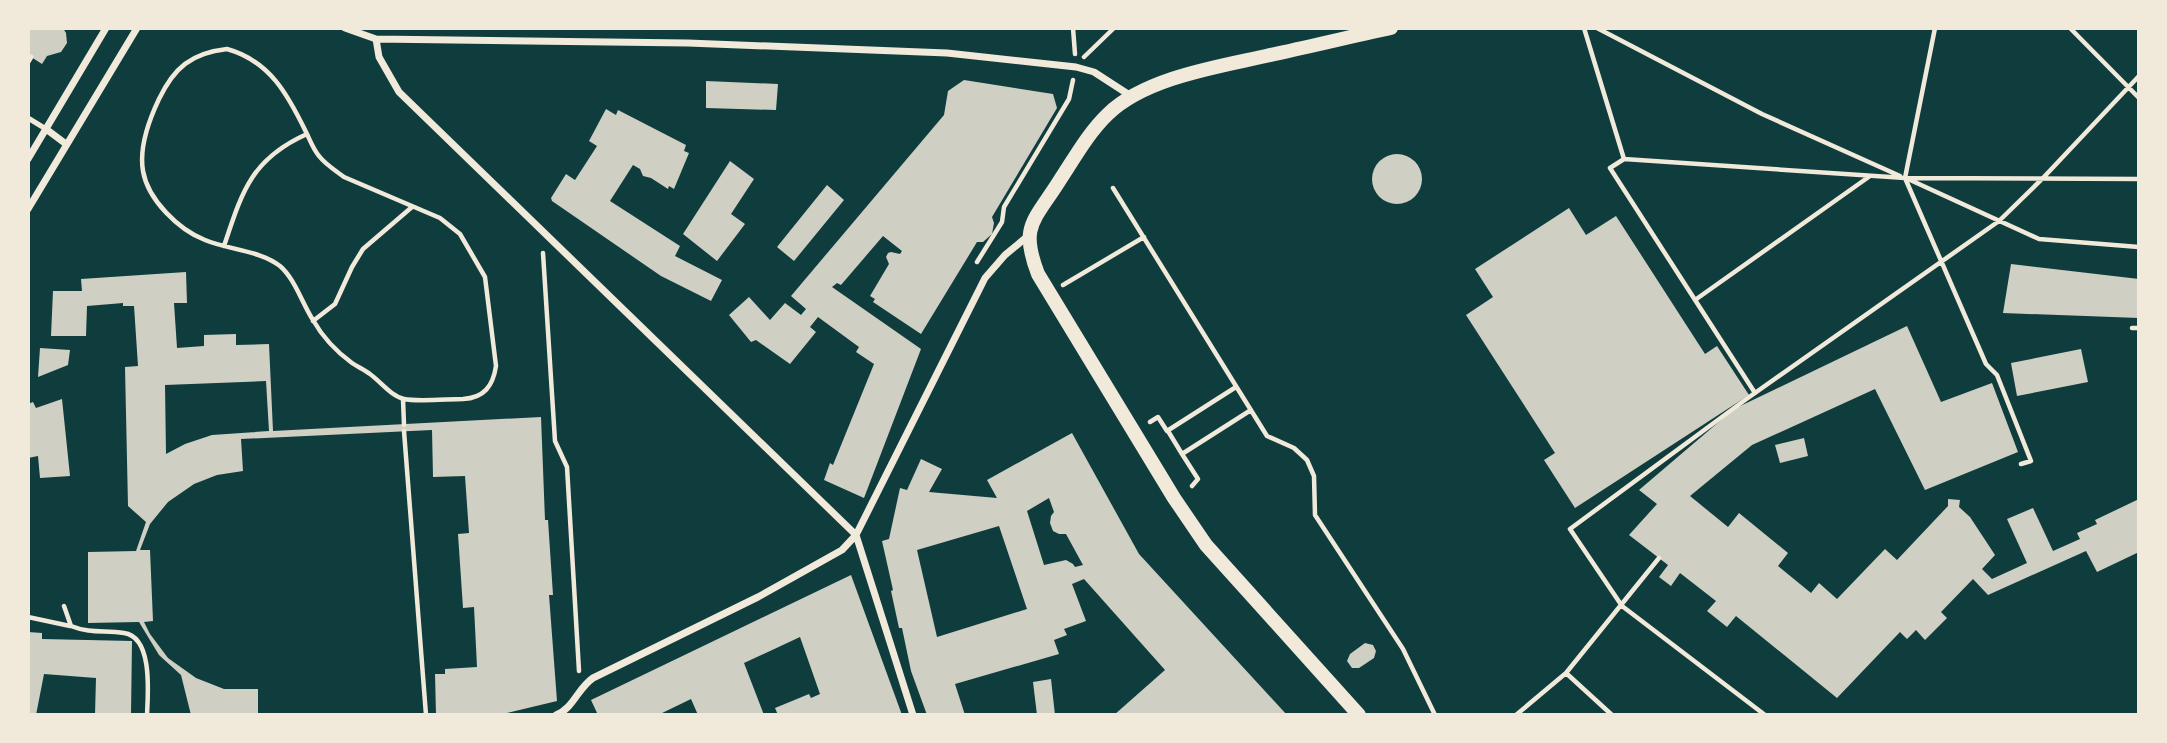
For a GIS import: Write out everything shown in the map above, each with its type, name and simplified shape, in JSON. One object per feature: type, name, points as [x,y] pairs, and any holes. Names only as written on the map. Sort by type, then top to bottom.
[{"type":"main road","points":[[1359,715],[1227,571],[1193,527],[1038,274],[1028,245],[1028,236],[1039,213],[1096,126],[1131,96],[1160,84],[1216,68],[1391,28]]},
{"type":"street","points":[[28,159],[106,28]]},
{"type":"street","points":[[28,209],[137,28]]},
{"type":"street","points":[[345,28],[376,39],[856,48],[993,56],[1076,66],[1094,72],[1131,96]]},
{"type":"street","points":[[376,39],[379,57],[398,92],[856,536],[913,715]]},
{"type":"street","points":[[46,129],[66,144]]},
{"type":"street","points":[[556,715],[567,710],[583,685],[593,678],[758,597],[842,550],[856,536],[985,278],[1005,255],[1028,236]]},
{"type":"lane","points":[[28,118],[46,129]]},
{"type":"path","points":[[973,268],[1002,222],[1004,207],[1069,99],[1076,66],[1073,28]]},
{"type":"path","points":[[1076,66],[1114,28]]},
{"type":"path","points":[[1584,28],[1624,159]]},
{"type":"path","points":[[1597,28],[1762,114],[2039,239],[2139,247]]},
{"type":"path","points":[[1935,28],[1905,178],[1986,364],[1997,375],[2031,461],[2021,464]]},
{"type":"path","points":[[2070,28],[2139,98]]},
{"type":"path","points":[[227,49],[239,52],[256,60],[284,89],[319,157],[344,177],[412,207],[450,224],[460,234],[479,264],[488,288],[496,366],[490,388],[476,397],[403,399],[334,347],[313,321],[289,277],[277,264],[188,231],[172,218],[147,183],[143,170],[143,150],[155,107],[174,74],[196,56],[227,49]]},
{"type":"path","points":[[1765,715],[1622,606],[1570,529],[1999,221],[2139,76]]},
{"type":"path","points":[[224,246],[241,197],[254,174],[282,146],[307,134]]},
{"type":"path","points":[[1755,394],[1610,168],[1624,159],[1905,178],[2139,179]]},
{"type":"path","points":[[1695,300],[1871,176]]},
{"type":"path","points":[[1113,188],[1267,436],[1294,448],[1307,460],[1314,476],[1315,515],[1403,649],[1435,715]]},
{"type":"path","points":[[313,321],[335,304],[363,249],[412,207]]},
{"type":"path","points":[[541,231],[555,441],[567,467],[580,668],[573,702]]},
{"type":"path","points":[[1063,286],[1144,237]]},
{"type":"path","points":[[2132,328],[2139,328]]},
{"type":"path","points":[[1167,431],[1236,387]]},
{"type":"path","points":[[403,399],[425,715]]},
{"type":"path","points":[[1182,454],[1251,410]]},
{"type":"path","points":[[1150,422],[1158,417],[1198,479],[1192,486]]},
{"type":"path","points":[[1516,715],[1566,673],[1659,558]]},
{"type":"path","points":[[64,606],[71,626]]},
{"type":"path","points":[[28,617],[71,626],[85,632],[127,633],[139,640],[146,660],[147,715]]},
{"type":"path","points":[[1566,673],[1612,715]]},
{"type":"path","points":[[1749,715],[1755,706]]},
{"type":"building","points":[[28,28],[63,28],[67,43],[61,52],[47,56],[42,64],[28,55]]},
{"type":"building","points":[[964,80],[1053,94],[1057,108],[992,217],[992,234],[983,242],[977,242],[921,334],[873,302],[875,299],[870,296],[889,264],[886,257],[888,253],[900,254],[902,251],[883,236],[841,285],[837,283],[832,287],[921,349],[864,498],[824,480],[830,463],[833,465],[874,364],[856,352],[859,347],[818,317],[810,327],[816,332],[790,364],[756,340],[751,342],[729,315],[749,297],[770,320],[785,303],[801,315],[806,309],[791,296],[944,115],[948,91]]},
{"type":"building","points":[[706,81],[778,84],[776,110],[706,108]]},
{"type":"building","points":[[606,109],[616,115],[618,110],[686,145],[684,151],[689,153],[674,189],[669,186],[668,189],[643,176],[640,169],[633,165],[610,201],[680,246],[675,256],[722,280],[711,301],[661,276],[552,201],[551,198],[566,174],[575,180],[597,146],[589,141]]},
{"type":"building","points":[[1397,154],[1415,161],[1422,179],[1415,197],[1397,204],[1379,197],[1372,179],[1379,161]]},
{"type":"building","points":[[730,161],[754,179],[731,214],[745,224],[717,261],[683,234]]},
{"type":"building","points":[[827,185],[844,200],[794,261],[777,247]]},
{"type":"building","points":[[1569,208],[1586,235],[1616,216],[1705,354],[1717,346],[1749,395],[1575,508],[1544,460],[1555,453],[1466,315],[1493,297],[1475,269]]},
{"type":"building","points":[[2011,264],[2139,279],[2139,318],[2003,313]]},
{"type":"building","points":[[186,272],[187,303],[174,303],[177,348],[204,346],[204,335],[236,334],[236,345],[269,344],[273,431],[541,417],[557,701],[499,715],[436,715],[435,674],[445,674],[445,669],[477,667],[474,607],[463,608],[458,534],[469,533],[465,476],[433,477],[432,430],[241,439],[243,471],[217,475],[194,484],[168,502],[150,524],[140,550],[150,550],[153,621],[144,622],[168,658],[196,678],[224,689],[258,689],[258,715],[191,715],[181,675],[159,655],[139,622],[88,623],[88,552],[136,551],[146,522],[128,506],[125,367],[138,366],[134,306],[123,306],[123,303],[87,306],[86,336],[51,336],[53,291],[82,291],[81,279]],"holes":[[[266,381],[269,431],[212,435],[166,454],[165,385]]]},
{"type":"building","points":[[1907,326],[1941,402],[1992,383],[2018,452],[1925,490],[1875,389],[1752,445],[1690,496],[1728,527],[1739,513],[1788,553],[1778,566],[1811,593],[1819,583],[1837,599],[1885,549],[1897,560],[1948,506],[1948,499],[1960,500],[1959,507],[1970,517],[1995,555],[1982,569],[1992,579],[2027,563],[2007,519],[2033,508],[2053,551],[2080,539],[2077,533],[2097,524],[2095,520],[2139,499],[2139,552],[2097,572],[2086,551],[1988,595],[1973,579],[1941,612],[1947,618],[1925,640],[1916,630],[1907,639],[1900,632],[1837,698],[1736,616],[1727,627],[1707,611],[1716,601],[1680,573],[1671,586],[1659,577],[1668,565],[1629,535],[1657,504],[1639,490],[1734,409]]},
{"type":"building","points":[[40,348],[70,350],[68,365],[38,377]]},
{"type":"building","points":[[2081,349],[2088,382],[2017,396],[2011,363]]},
{"type":"building","points":[[62,399],[70,476],[40,478],[38,456],[28,458],[28,404],[33,402],[36,408]]},
{"type":"building","points":[[1072,433],[1139,554],[1287,715],[1114,715],[1165,670],[1084,579],[1072,584],[1086,621],[1064,629],[1067,635],[1054,640],[1059,654],[955,684],[965,715],[927,715],[911,671],[902,628],[899,628],[882,541],[889,539],[900,488],[907,490],[921,459],[942,469],[929,492],[997,498],[987,480]],"holes":[[[1049,498],[1054,512],[1050,523],[1053,531],[1066,534],[1083,565],[1075,567],[1066,560],[1044,565],[1027,511]],[[999,526],[1027,609],[937,637],[917,550]]]},
{"type":"building","points":[[1804,438],[1808,456],[1780,463],[1775,445]]},
{"type":"building","points":[[851,575],[902,715],[778,715],[775,708],[809,694],[811,698],[820,694],[800,637],[744,663],[764,715],[698,715],[691,699],[658,715],[598,715],[591,700]]},
{"type":"building","points":[[28,632],[42,633],[42,639],[132,641],[131,715],[95,715],[96,678],[44,674],[36,715],[28,715]]},
{"type":"building","points":[[1365,643],[1373,645],[1376,651],[1374,658],[1359,668],[1352,668],[1347,661],[1350,654]]},
{"type":"building","points":[[1051,679],[1055,715],[1037,715],[1033,682]]}]
